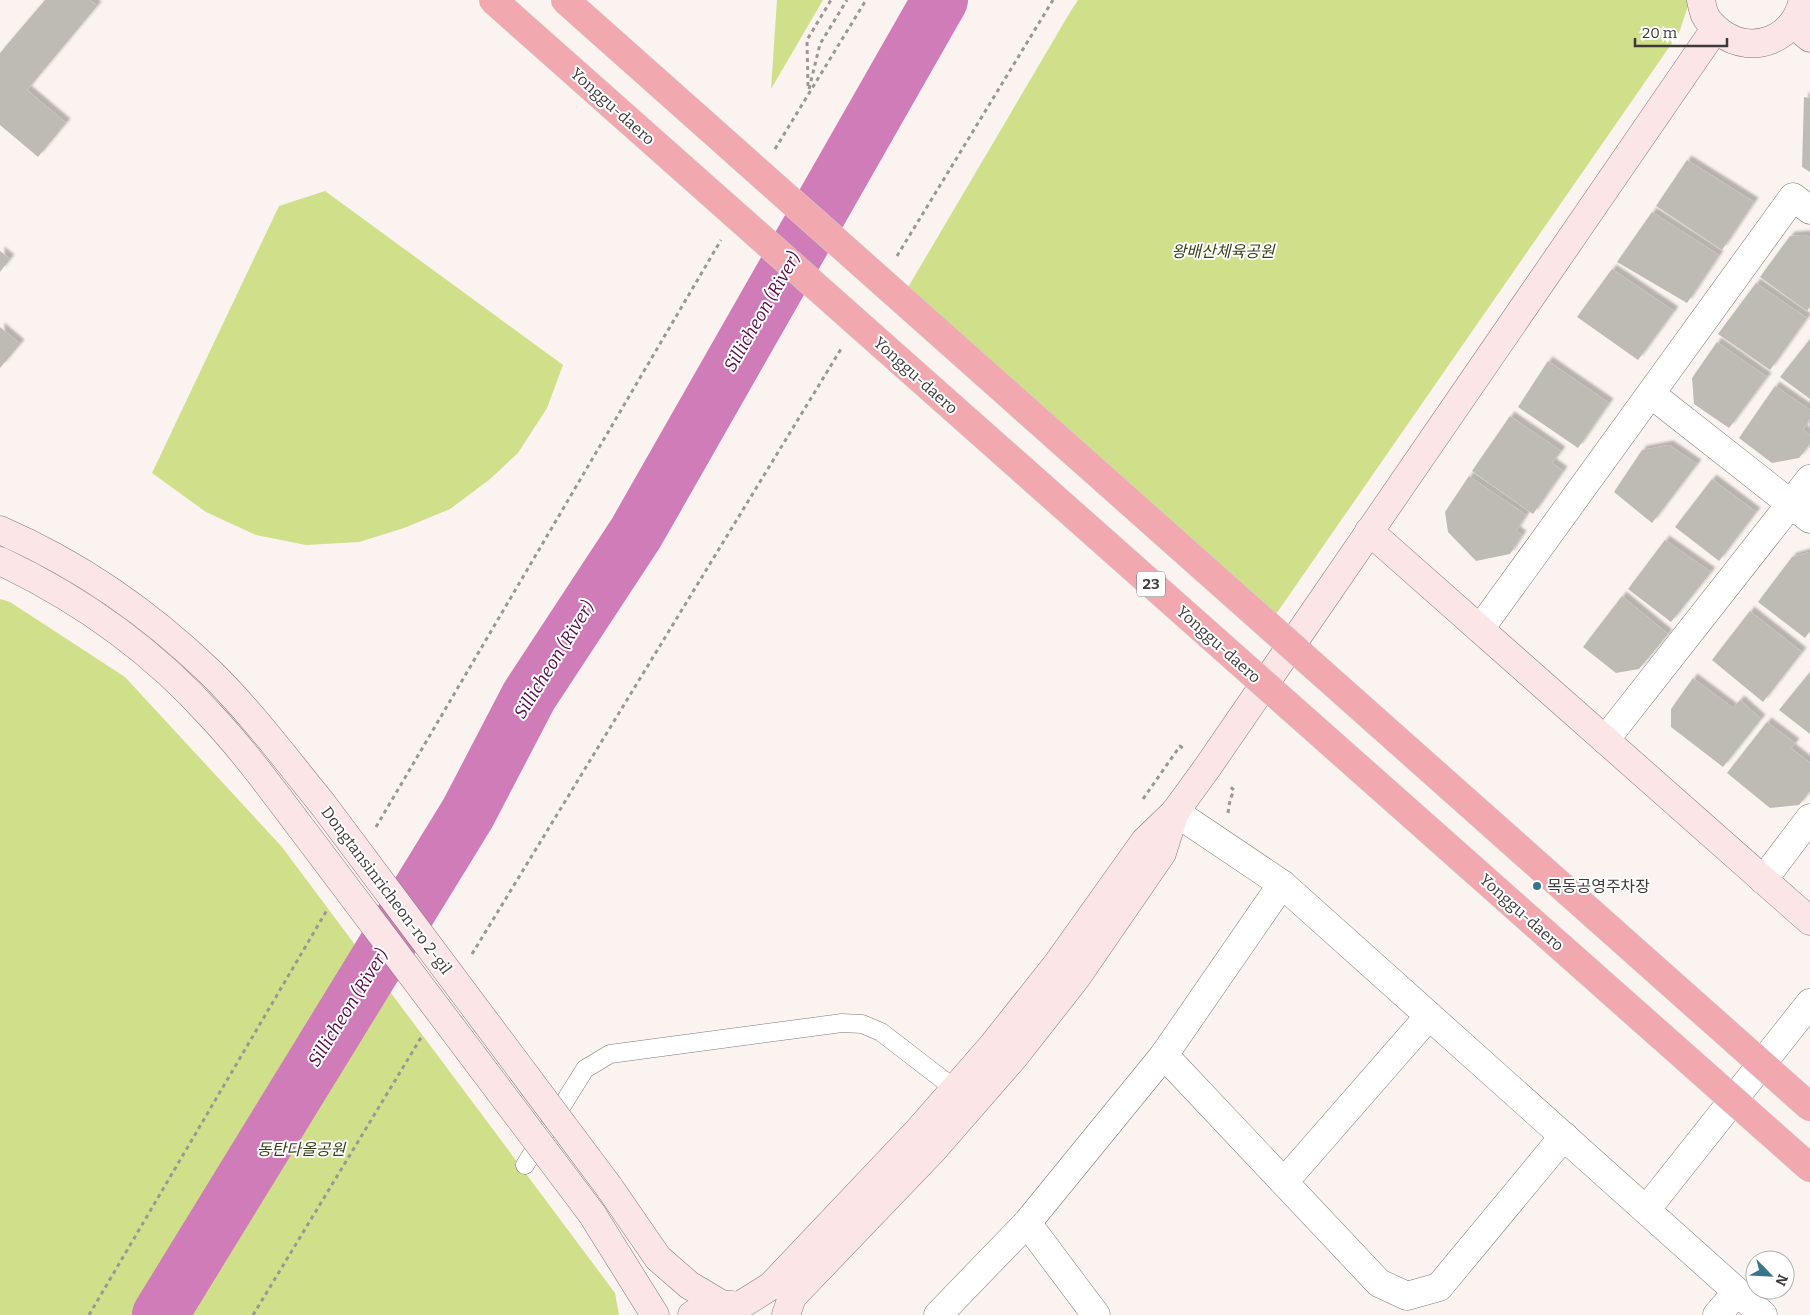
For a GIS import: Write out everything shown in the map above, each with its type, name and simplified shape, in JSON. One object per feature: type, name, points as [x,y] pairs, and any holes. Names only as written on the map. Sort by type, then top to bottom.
[{"type":"highway","name":"Yonggu-daero","points":[[493,0],[1810,1168]]},
{"type":"highway","points":[[564,0],[1810,1108]]},
{"type":"street","points":[[1701,0],[1706,16],[1715,29],[1729,38],[1746,43],[1764,42],[1780,36],[1802,21]]},
{"type":"street","points":[[692,1315],[703,1308],[739,1308],[771,1286],[955,1089],[993,1045],[1058,963],[1145,841],[1174,812],[1715,29]]},
{"type":"street","points":[[1480,629],[1793,197],[1810,210]]},
{"type":"street","points":[[1651,394],[1800,511]]},
{"type":"street","points":[[1605,740],[1800,511],[1810,479]]},
{"type":"street","name":"Dongtansinricheon-ro 2-gil","points":[[0,530],[36,546],[104,586],[142,613],[216,679],[262,729],[321,802],[609,1187],[658,1258],[689,1285],[739,1308]]},
{"type":"street","points":[[1369,531],[1810,921]]},
{"type":"street","name":"Dongtansinricheon-ro 2-gil","points":[[0,561],[90,612],[126,637],[190,693],[232,738],[592,1214],[655,1315]]},
{"type":"street","points":[[1174,812],[1282,884],[1763,1315]]},
{"type":"street","points":[[786,1315],[792,1297],[933,1150],[1014,1057],[1076,978],[1162,854],[1174,812]]},
{"type":"street","points":[[1763,880],[1810,818]]},
{"type":"street","points":[[938,1315],[1027,1223],[1164,1056],[1282,884]]},
{"type":"street","points":[[1646,1210],[1810,1003]]},
{"type":"street","points":[[1284,1182],[1429,1016]]},
{"type":"street","points":[[1164,1056],[1379,1283],[1407,1296],[1439,1287],[1564,1136]]},
{"type":"street","points":[[1027,1223],[1096,1315]]},
{"type":"street","points":[[1717,1315],[1737,1292]]},
{"type":"lane","points":[[525,1165],[585,1069],[610,1054],[842,1023],[862,1024],[881,1032],[955,1089]]},
{"type":"path","points":[[808,92],[807,40],[831,0]]},
{"type":"path","points":[[808,92],[820,44],[847,0]]},
{"type":"path","points":[[773,152],[866,0]]},
{"type":"path","points":[[897,256],[1053,0]]},
{"type":"path","points":[[373,833],[722,238]]},
{"type":"path","points":[[471,956],[845,342]]},
{"type":"path","points":[[1227,816],[1234,790]]},
{"type":"path","points":[[89,1315],[332,902]]},
{"type":"path","points":[[253,1315],[424,1033]]},
{"type":"green space","points":[[777,0],[823,0],[771,89]]},
{"type":"green space","name":"왕배산체육공원","points":[[1078,0],[1690,0],[1679,33],[1274,617],[897,306]]},
{"type":"green space","points":[[325,191],[563,365],[547,408],[518,453],[489,480],[450,509],[404,528],[359,542],[306,545],[256,535],[206,512],[152,473],[279,206]]},
{"type":"green space","name":"동탄다올공원","points":[[0,599],[10,602],[125,677],[282,847],[615,1293],[619,1315],[0,1315]]},
{"type":"building","points":[[45,0],[90,0],[97,6],[27,90],[66,123],[38,157],[0,125],[0,53]]},
{"type":"building","points":[[1804,97],[1810,98],[1810,172],[1802,167]]},
{"type":"building","points":[[1687,160],[1754,202],[1722,250],[1656,206]]},
{"type":"building","points":[[1652,212],[1719,255],[1687,303],[1617,262]]},
{"type":"building","points":[[1805,235],[1810,238],[1810,307],[1807,311],[1760,277],[1790,236]]},
{"type":"building","points":[[0,251],[10,259],[0,272]]},
{"type":"building","points":[[1612,269],[1674,311],[1638,360],[1577,317]]},
{"type":"building","points":[[1756,283],[1807,318],[1770,370],[1718,334]]},
{"type":"building","points":[[0,327],[20,344],[0,368]]},
{"type":"building","points":[[1810,339],[1810,399],[1780,377]]},
{"type":"building","points":[[1717,342],[1767,377],[1729,428],[1694,404],[1692,378]]},
{"type":"building","points":[[1548,361],[1609,403],[1578,448],[1518,407]]},
{"type":"building","points":[[1775,386],[1810,410],[1810,418],[1803,430],[1810,435],[1810,444],[1799,458],[1772,463],[1739,438]]},
{"type":"building","points":[[1510,416],[1561,451],[1552,463],[1563,471],[1533,514],[1472,471]]},
{"type":"building","points":[[1669,445],[1697,464],[1652,523],[1614,492],[1642,450]]},
{"type":"building","points":[[1469,476],[1526,515],[1516,531],[1522,535],[1510,554],[1476,561],[1448,532],[1445,512]]},
{"type":"building","points":[[1712,479],[1756,512],[1719,561],[1675,527]]},
{"type":"building","points":[[1665,540],[1711,572],[1671,622],[1628,589]]},
{"type":"building","points":[[1810,552],[1810,631],[1805,638],[1758,602],[1792,557]]},
{"type":"building","points":[[1622,596],[1668,634],[1639,669],[1616,673],[1583,647]]},
{"type":"building","points":[[1750,611],[1802,652],[1763,702],[1712,660]]},
{"type":"building","points":[[1810,672],[1810,734],[1779,710]]},
{"type":"building","points":[[1693,678],[1733,708],[1740,700],[1761,719],[1723,767],[1671,727],[1671,709]]},
{"type":"building","points":[[1767,722],[1795,743],[1791,748],[1810,763],[1810,791],[1799,805],[1770,808],[1727,773]]},
{"type":"waterway","name":"Sillicheon (River)","points":[[160,1315],[468,813],[529,696],[636,533],[940,0]]},
{"type":"place","name":"목동공영주차장","points":[[1537,886]]}]
